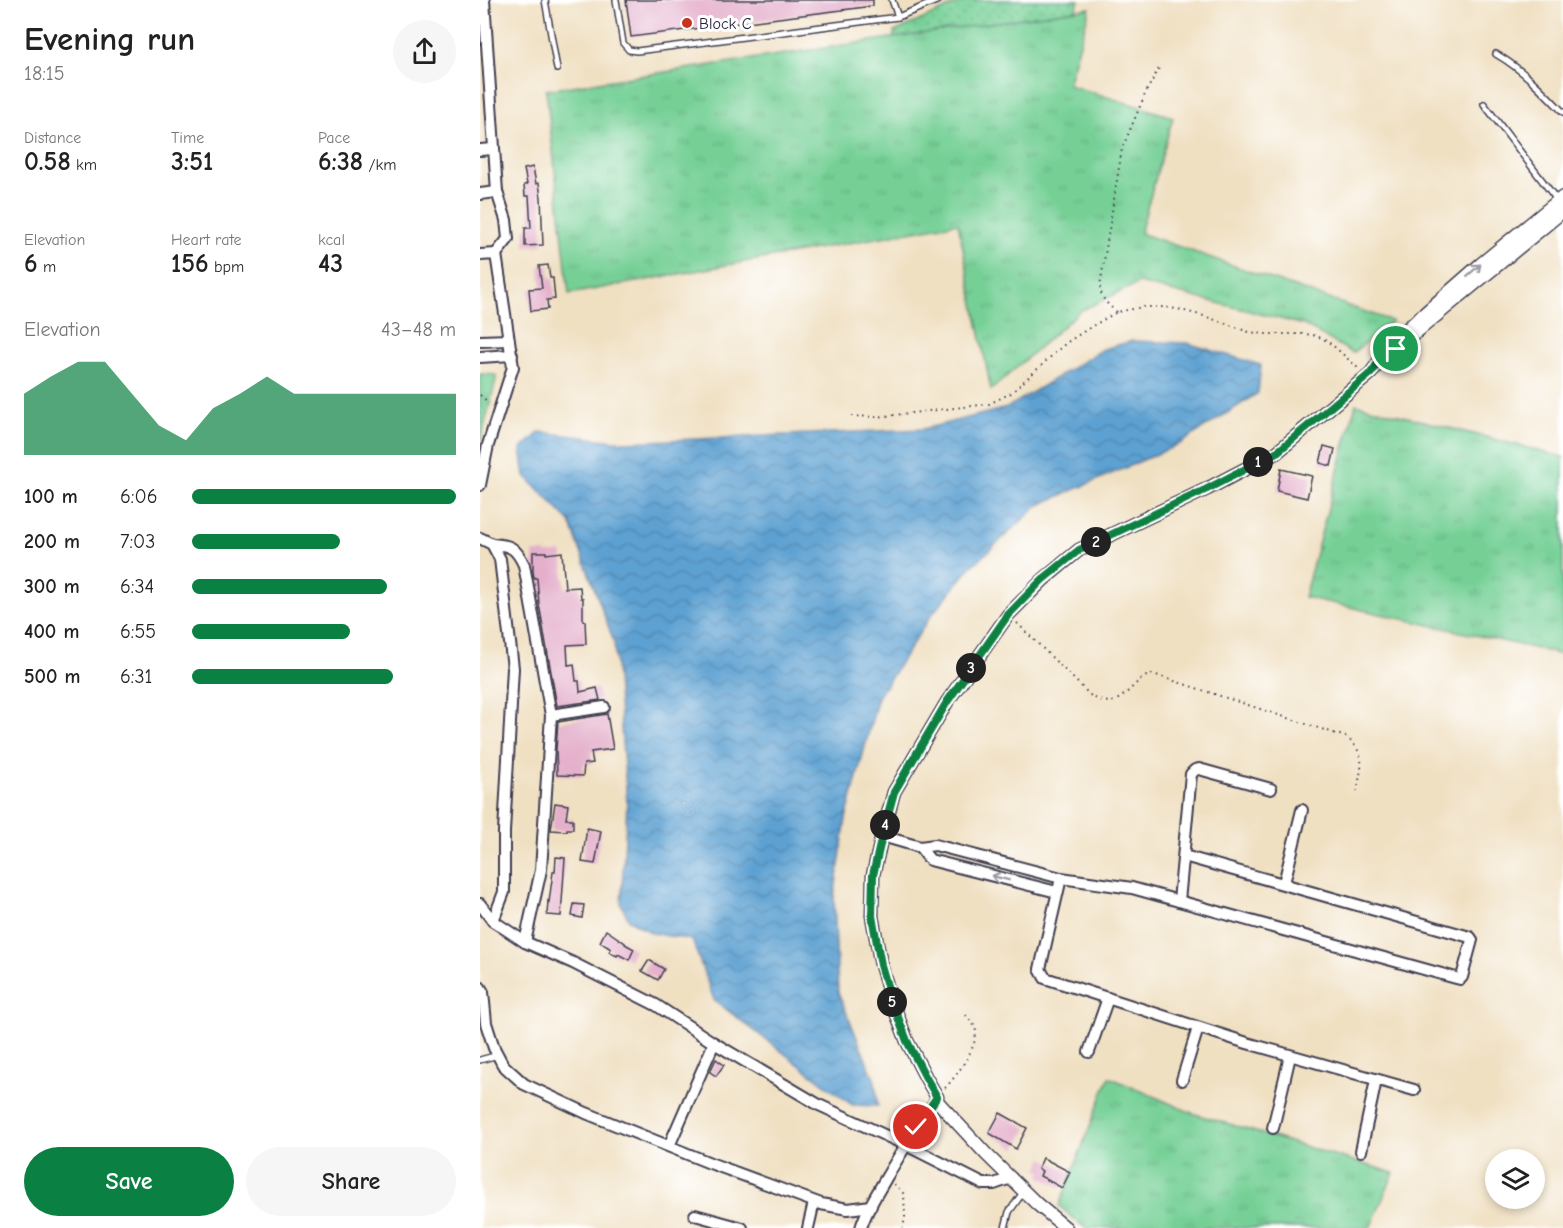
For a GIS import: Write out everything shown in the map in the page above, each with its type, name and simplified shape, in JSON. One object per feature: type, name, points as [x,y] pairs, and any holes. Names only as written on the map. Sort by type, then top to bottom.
[{"type":"street","points":[[480,485],[488,445],[513,367],[496,254],[508,239],[506,220],[497,192],[494,149],[485,99],[484,0]]},
{"type":"street","points":[[480,150],[494,149]]},
{"type":"street","points":[[480,194],[497,192]]},
{"type":"street","points":[[1066,1228],[986,1154],[937,1098],[907,1041],[881,965],[872,916],[873,875],[894,792],[947,702],[1008,615],[1042,580],[1079,550],[1207,489],[1276,453],[1366,377],[1386,352],[1396,349],[1562,205]]},
{"type":"street","points":[[480,255],[496,254]]},
{"type":"street","points":[[480,341],[509,340]]},
{"type":"street","points":[[480,357],[512,355]]},
{"type":"street","points":[[480,538],[492,544],[507,544],[518,552],[524,565],[550,715],[541,870],[525,942]]},
{"type":"street","points":[[492,544],[500,559],[513,668],[504,832],[504,892],[493,921]]},
{"type":"street","points":[[550,715],[604,707]]},
{"type":"street","points":[[1179,901],[1191,774],[1199,769],[1271,789]]},
{"type":"street","points":[[1284,883],[1302,810]]},
{"type":"street","points":[[882,836],[920,847],[935,845],[1061,878],[1132,888],[1456,978],[1462,977],[1472,940],[1470,937],[1184,856]]},
{"type":"street","points":[[920,847],[930,860],[1057,892]]},
{"type":"street","points":[[1061,878],[1040,969],[1046,978],[1198,1028],[1414,1090]]},
{"type":"street","points":[[480,904],[493,921],[525,942],[573,963],[656,1005],[714,1043],[819,1105],[983,1184],[994,1184],[1011,1178]]},
{"type":"street","points":[[480,987],[483,992],[486,1023],[498,1055],[503,1065],[524,1084],[586,1113],[814,1202],[848,1209],[871,1206]]},
{"type":"street","points":[[1089,1052],[1108,998]]},
{"type":"street","points":[[1182,1080],[1198,1028]]},
{"type":"street","points":[[669,1146],[714,1043]]},
{"type":"street","points":[[1273,1128],[1290,1056]]},
{"type":"street","points":[[1361,1151],[1377,1080]]},
{"type":"street","points":[[861,1228],[916,1127],[937,1098]]},
{"type":"street","points":[[808,1228],[814,1202]]},
{"type":"street","points":[[695,1215],[742,1228]]},
{"type":"lane","points":[[545,0],[556,69]]},
{"type":"lane","points":[[616,0],[623,43],[629,50],[637,51],[898,17],[939,0]]},
{"type":"lane","points":[[892,0],[898,17]]},
{"type":"lane","points":[[1496,54],[1543,91],[1563,112]]},
{"type":"lane","points":[[1484,104],[1562,205]]},
{"type":"lane","points":[[480,1060],[498,1055]]},
{"type":"lane","points":[[1005,1228],[1009,1212],[1024,1191]]},
{"type":"path","points":[[1117,312],[1104,300],[1100,286],[1122,149],[1146,92],[1159,68]]},
{"type":"path","points":[[851,416],[877,417],[989,404],[1011,393],[1066,344],[1117,312],[1143,307],[1161,307],[1204,316],[1249,332],[1317,336],[1337,349],[1366,377]]},
{"type":"path","points":[[1008,615],[1090,695],[1102,702],[1114,701],[1124,696],[1146,676],[1153,674],[1346,737],[1360,752],[1362,763],[1357,791]]},
{"type":"path","points":[[937,1098],[954,1079],[975,1040],[975,1027],[966,1015]]},
{"type":"path","points":[[887,1177],[904,1194],[903,1228]]},
{"type":"green space","points":[[965,0],[1079,0],[1076,10],[894,38],[894,32]]},
{"type":"green space","points":[[1090,8],[1068,85],[1173,117],[1140,233],[1392,321],[1353,353],[1304,325],[1139,283],[1080,311],[991,390],[958,223],[569,294],[546,90]]},
{"type":"green space","points":[[480,374],[497,375],[480,444]]},
{"type":"green space","points":[[1356,404],[1563,457],[1563,656],[1304,597]]},
{"type":"green space","points":[[1109,1077],[1192,1113],[1394,1173],[1370,1228],[1085,1228],[1059,1206]]},
{"type":"water","points":[[1132,341],[1187,343],[1261,365],[1258,393],[1178,445],[1039,505],[970,568],[930,617],[878,697],[846,819],[834,898],[838,992],[875,1081],[878,1106],[852,1105],[714,1000],[692,940],[652,933],[629,920],[621,904],[627,803],[614,642],[570,522],[525,476],[521,449],[540,432],[625,442],[923,429],[1007,408],[1103,349]]},
{"type":"building","name":"Block C","points":[[626,0],[873,0],[873,6],[631,37]]},
{"type":"building","points":[[533,167],[536,184],[539,183],[541,198],[543,245],[525,246],[525,228],[531,228],[529,196],[525,196],[524,185],[527,184],[524,169]]},
{"type":"building","points":[[548,265],[550,278],[553,278],[555,299],[547,300],[548,309],[531,311],[529,289],[542,288],[539,266]]},
{"type":"building","points":[[1324,446],[1335,449],[1331,466],[1320,463]]},
{"type":"building","points":[[1281,469],[1312,476],[1307,498],[1277,491]]},
{"type":"building","points":[[533,552],[546,552],[546,554],[562,552],[565,588],[580,587],[581,598],[583,598],[586,644],[567,645],[568,665],[574,664],[580,692],[597,688],[600,700],[557,706],[539,604],[537,578],[534,578]]},
{"type":"building","points":[[607,714],[613,749],[591,752],[593,763],[584,764],[583,776],[557,775],[558,722]]},
{"type":"building","points":[[555,803],[568,805],[566,819],[573,819],[573,829],[551,830]]},
{"type":"building","points":[[587,828],[601,831],[595,864],[582,862]]},
{"type":"building","points":[[556,857],[565,858],[561,916],[547,915]]},
{"type":"building","points":[[574,904],[584,905],[582,918],[572,916]]},
{"type":"building","points":[[606,930],[634,949],[629,960],[609,952],[611,949],[600,942]]},
{"type":"building","points":[[649,960],[664,969],[658,980],[642,971]]},
{"type":"building","points":[[716,1059],[724,1065],[716,1076],[710,1072]]},
{"type":"building","points":[[1000,1113],[1027,1128],[1016,1149],[989,1133]]},
{"type":"building","points":[[1043,1158],[1070,1172],[1062,1188],[1040,1176],[1042,1171],[1038,1169]]},
{"type":"place","name":"Block C","points":[[687,23]]},
{"type":"route","points":[[916,1127],[937,1097],[907,1041],[881,965],[872,916],[873,875],[894,792],[947,702],[1008,615],[1042,580],[1079,550],[1207,489],[1276,453],[1371,373],[1386,352],[1396,349]]}]
